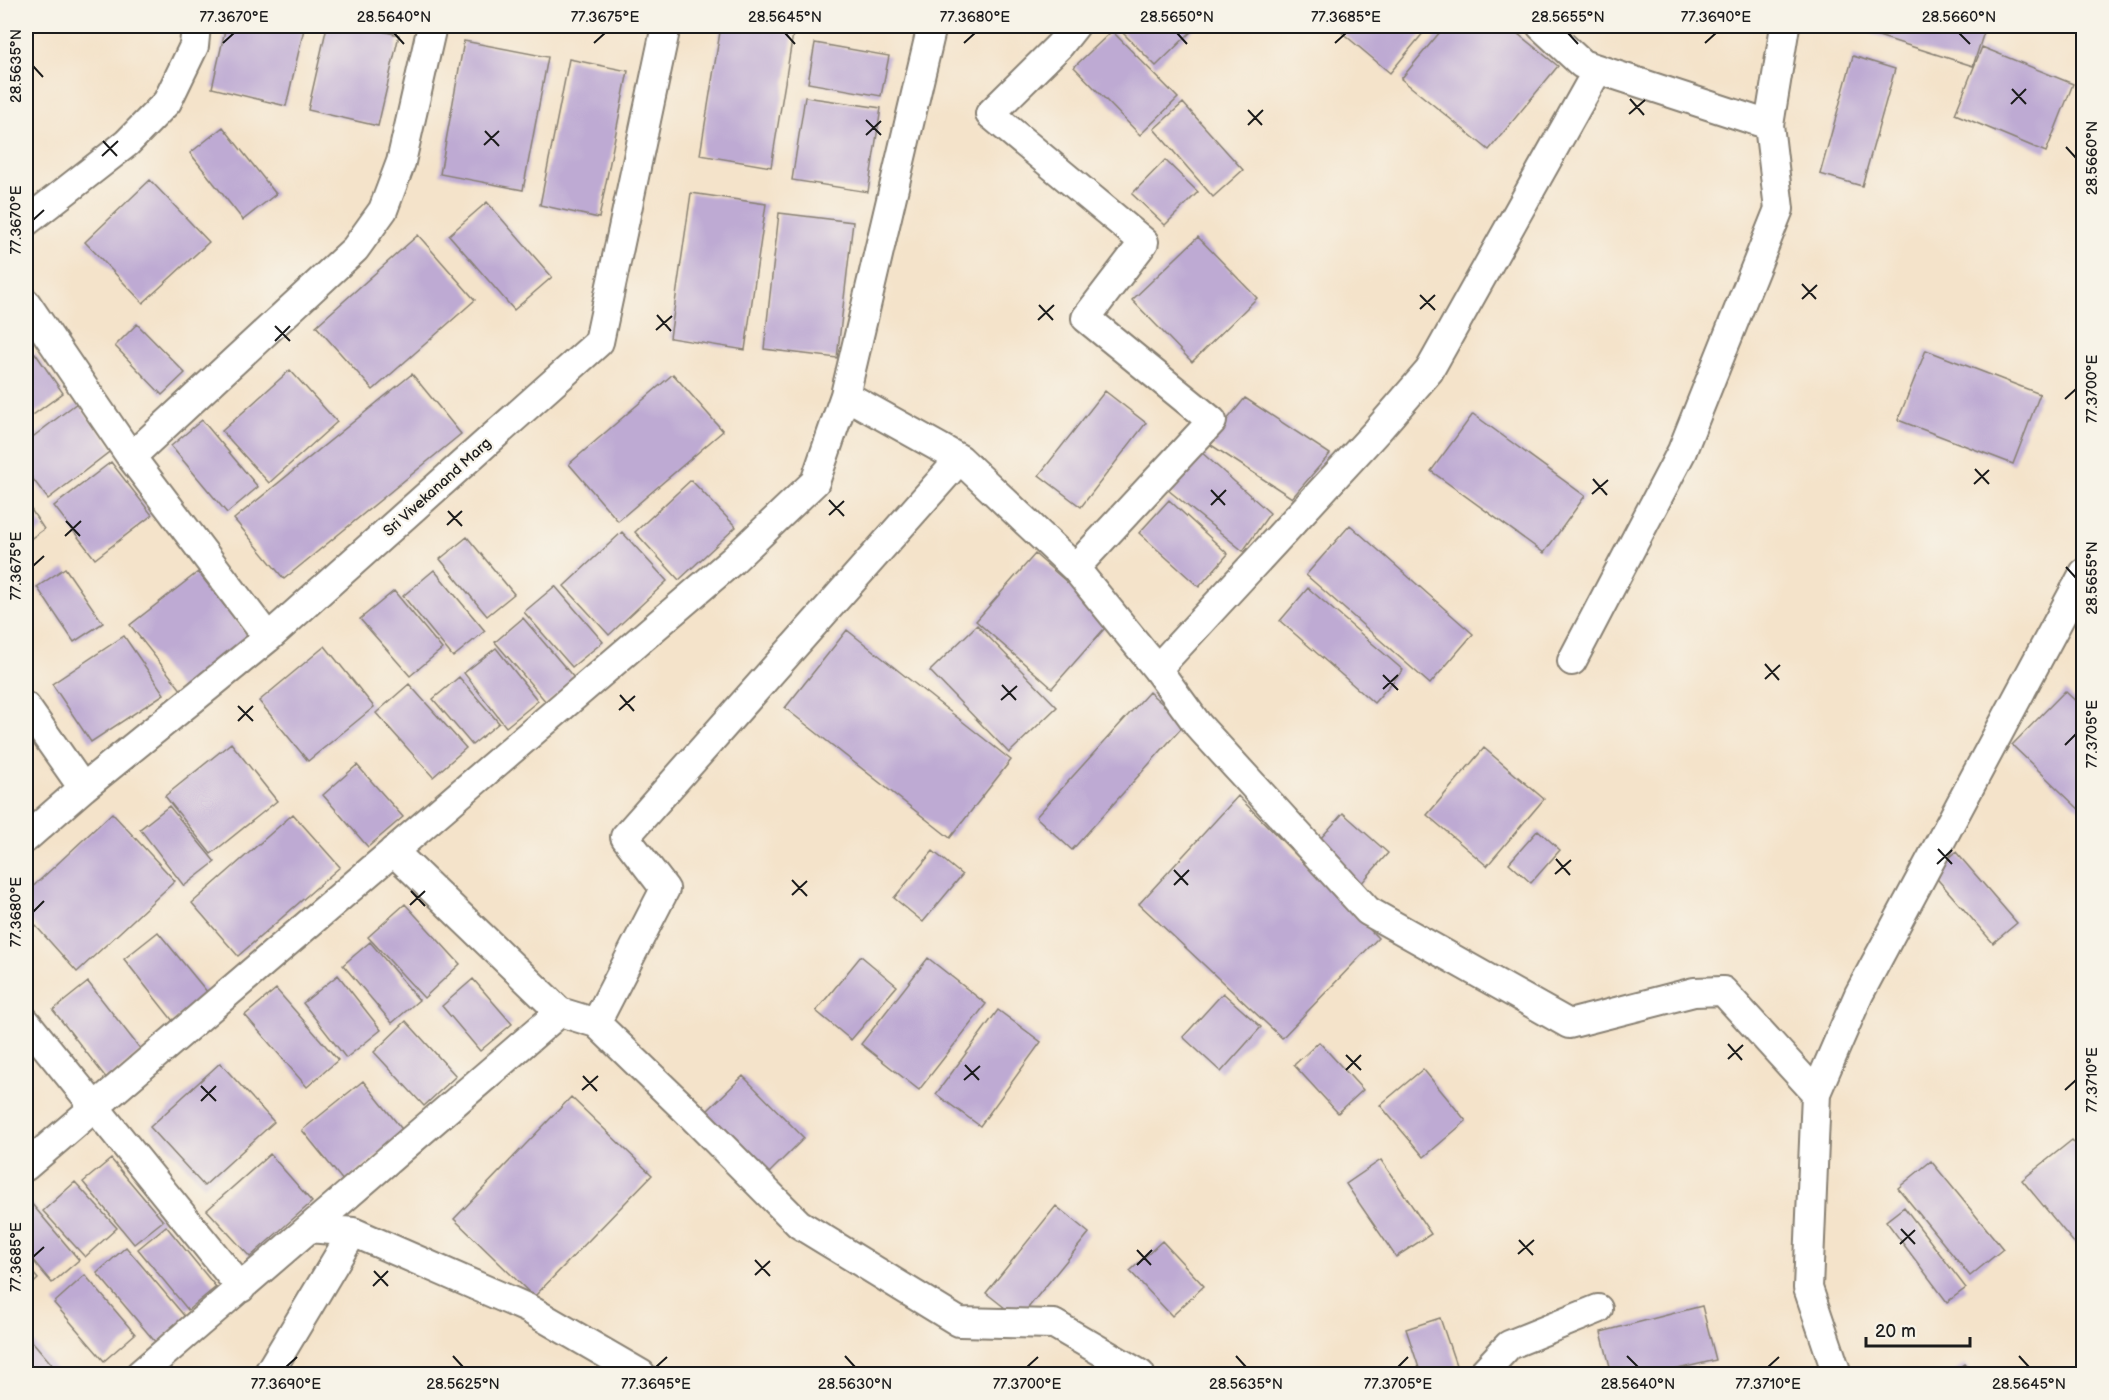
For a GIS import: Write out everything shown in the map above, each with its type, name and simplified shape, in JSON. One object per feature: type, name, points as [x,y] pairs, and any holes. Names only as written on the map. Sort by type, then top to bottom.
[{"type":"street","points":[[26,222],[127,143],[168,102],[194,46],[196,26]]},
{"type":"street","points":[[131,457],[355,249],[384,210],[401,162],[432,26]]},
{"type":"street","name":"Sri Vivekanand Marg","points":[[26,838],[83,788],[268,638],[599,342],[666,26]]},
{"type":"street","points":[[26,1166],[732,561],[815,482],[845,395],[932,26]]},
{"type":"street","points":[[1075,26],[1059,46],[990,114],[1144,242],[1086,318],[1212,421],[1075,568]]},
{"type":"street","points":[[1541,26],[1582,64],[1769,125]]},
{"type":"street","points":[[1572,662],[1682,451],[1779,208],[1769,125],[1785,26]]},
{"type":"street","points":[[1157,669],[1377,431],[1428,371],[1598,70]]},
{"type":"street","points":[[26,303],[131,457],[268,638]]},
{"type":"street","points":[[845,395],[960,459],[1075,568],[1157,669],[1198,725],[1368,911],[1569,1024],[1694,992],[1723,991],[1816,1093]]},
{"type":"street","points":[[596,1023],[665,889],[625,837],[960,459]]},
{"type":"street","points":[[1837,1374],[1808,1288],[1816,1093],[1859,994],[2084,573]]},
{"type":"street","points":[[26,707],[83,788]]},
{"type":"street","points":[[393,851],[560,1012],[596,1023],[799,1224],[959,1322],[1054,1324],[1140,1374]]},
{"type":"street","points":[[140,1374],[560,1012]]},
{"type":"street","points":[[26,1022],[241,1288]]},
{"type":"street","points":[[309,1228],[353,1232],[527,1308],[641,1374]]},
{"type":"street","points":[[268,1374],[353,1232]]},
{"type":"street","points":[[1482,1374],[1509,1345],[1598,1309]]},
{"type":"building","points":[[226,26],[290,26],[304,29],[286,106],[212,88]]},
{"type":"building","points":[[327,26],[360,26],[399,35],[378,126],[308,110]]},
{"type":"building","points":[[721,26],[745,26],[793,34],[771,167],[700,155]]},
{"type":"building","points":[[1121,26],[1197,26],[1156,66],[1118,28]]},
{"type":"building","points":[[1345,26],[1429,26],[1390,73],[1340,31]]},
{"type":"building","points":[[1445,26],[1508,26],[1558,66],[1489,150],[1401,79]]},
{"type":"building","points":[[1847,26],[1986,26],[1973,66]]},
{"type":"building","points":[[1112,31],[1178,98],[1140,135],[1074,67]]},
{"type":"building","points":[[464,41],[548,57],[523,190],[440,174]]},
{"type":"building","points":[[815,43],[889,56],[881,96],[808,83]]},
{"type":"building","points":[[1982,47],[2073,84],[2046,152],[1955,114]]},
{"type":"building","points":[[1853,56],[1895,69],[1862,186],[1820,174]]},
{"type":"building","points":[[569,59],[628,71],[599,218],[540,205]]},
{"type":"building","points":[[805,97],[881,108],[868,192],[792,180]]},
{"type":"building","points":[[1183,103],[1243,170],[1213,197],[1154,129]]},
{"type":"building","points":[[223,127],[276,194],[243,220],[190,153]]},
{"type":"building","points":[[1165,160],[1198,192],[1165,225],[1132,194]]},
{"type":"building","points":[[150,180],[209,242],[143,303],[85,242]]},
{"type":"building","points":[[691,193],[766,204],[745,350],[670,338]]},
{"type":"building","points":[[487,202],[552,277],[514,310],[449,235]]},
{"type":"building","points":[[779,213],[853,222],[837,358],[764,349]]},
{"type":"building","points":[[418,235],[475,300],[373,390],[316,326]]},
{"type":"building","points":[[1198,237],[1257,298],[1192,362],[1132,300]]},
{"type":"building","points":[[137,324],[185,373],[162,395],[115,346]]},
{"type":"building","points":[[1926,350],[2040,394],[2013,464],[1898,420]]},
{"type":"building","points":[[35,353],[63,393],[26,420],[26,359]]},
{"type":"building","points":[[290,370],[337,422],[269,483],[222,431]]},
{"type":"building","points":[[412,374],[461,434],[284,579],[234,519]]},
{"type":"building","points":[[673,374],[723,431],[618,521],[569,464]]},
{"type":"building","points":[[1105,391],[1146,423],[1081,507],[1039,475]]},
{"type":"building","points":[[1245,398],[1330,454],[1292,498],[1208,443]]},
{"type":"building","points":[[77,403],[113,449],[48,499],[26,470],[26,442]]},
{"type":"building","points":[[1473,414],[1585,496],[1544,553],[1431,471]]},
{"type":"building","points":[[202,420],[258,487],[227,513],[171,446]]},
{"type":"building","points":[[1200,451],[1270,513],[1243,551],[1168,490]]},
{"type":"building","points":[[111,462],[152,515],[95,559],[54,506]]},
{"type":"building","points":[[691,480],[736,527],[679,580],[635,532]]},
{"type":"building","points":[[1169,500],[1228,554],[1199,587],[1139,533]]},
{"type":"building","points":[[26,502],[44,529],[26,542]]},
{"type":"building","points":[[1350,525],[1473,634],[1430,684],[1306,575]]},
{"type":"building","points":[[622,532],[667,581],[609,635],[564,586]]},
{"type":"building","points":[[467,537],[514,594],[487,616],[440,559]]},
{"type":"building","points":[[1035,554],[1111,621],[1052,688],[976,621]]},
{"type":"building","points":[[65,568],[103,623],[74,642],[37,587]]},
{"type":"building","points":[[434,570],[485,631],[453,657],[403,596]]},
{"type":"building","points":[[198,572],[250,638],[182,691],[130,625]]},
{"type":"building","points":[[555,586],[603,642],[572,667],[524,612]]},
{"type":"building","points":[[1308,588],[1403,670],[1374,703],[1280,621]]},
{"type":"building","points":[[394,591],[442,649],[410,676],[360,619]]},
{"type":"building","points":[[523,618],[575,679],[547,703],[495,642]]},
{"type":"building","points":[[977,625],[1057,707],[1009,753],[930,671]]},
{"type":"building","points":[[847,630],[1011,760],[950,838],[785,708]]},
{"type":"building","points":[[124,636],[164,694],[91,742],[52,684]]},
{"type":"building","points":[[325,646],[374,707],[308,761],[259,701]]},
{"type":"building","points":[[496,648],[538,701],[506,727],[464,673]]},
{"type":"building","points":[[459,677],[499,723],[472,745],[433,699]]},
{"type":"building","points":[[409,684],[466,748],[433,777],[376,713]]},
{"type":"building","points":[[2065,691],[2084,709],[2084,814],[2012,745]]},
{"type":"building","points":[[1149,692],[1185,724],[1072,850],[1036,817]]},
{"type":"building","points":[[231,743],[277,801],[211,854],[165,796]]},
{"type":"building","points":[[1484,748],[1544,799],[1487,866],[1427,815]]},
{"type":"building","points":[[357,765],[403,817],[368,847],[323,795]]},
{"type":"building","points":[[1238,796],[1378,938],[1282,1038],[1139,904]]},
{"type":"building","points":[[169,806],[215,862],[184,886],[140,829]]},
{"type":"building","points":[[112,813],[175,881],[77,972],[26,915],[26,893]]},
{"type":"building","points":[[1343,813],[1388,853],[1359,886],[1314,846]]},
{"type":"building","points":[[293,814],[340,867],[238,956],[192,903]]},
{"type":"building","points":[[1538,830],[1560,850],[1531,883],[1509,863]]},
{"type":"building","points":[[933,851],[962,875],[923,922],[894,898]]},
{"type":"building","points":[[1956,852],[2017,923],[1993,943],[1932,873]]},
{"type":"building","points":[[405,904],[460,964],[424,998],[368,937]]},
{"type":"building","points":[[158,932],[208,993],[173,1021],[124,959]]},
{"type":"building","points":[[370,942],[419,1000],[392,1023],[343,965]]},
{"type":"building","points":[[861,956],[897,986],[851,1040],[816,1011]]},
{"type":"building","points":[[928,958],[986,1004],[919,1090],[861,1044]]},
{"type":"building","points":[[338,975],[381,1030],[346,1058],[303,1003]]},
{"type":"building","points":[[473,979],[512,1024],[480,1051],[442,1006]]},
{"type":"building","points":[[88,982],[142,1051],[107,1079],[53,1010]]},
{"type":"building","points":[[276,989],[338,1060],[307,1087],[245,1015]]},
{"type":"building","points":[[1223,993],[1261,1027],[1221,1072],[1183,1037]]},
{"type":"building","points":[[998,1010],[1041,1042],[980,1126],[936,1094]]},
{"type":"building","points":[[406,1021],[456,1076],[424,1106],[374,1052]]},
{"type":"building","points":[[1319,1042],[1363,1090],[1338,1113],[1294,1065]]},
{"type":"building","points":[[220,1063],[274,1122],[204,1186],[150,1127]]},
{"type":"building","points":[[1423,1069],[1466,1121],[1424,1157],[1380,1105]]},
{"type":"building","points":[[743,1076],[804,1138],[765,1177],[704,1114]]},
{"type":"building","points":[[363,1081],[405,1133],[344,1182],[302,1130]]},
{"type":"building","points":[[571,1097],[652,1175],[534,1297],[454,1219]]},
{"type":"building","points":[[2072,1140],[2084,1154],[2084,1255],[2022,1180]]},
{"type":"building","points":[[270,1154],[312,1202],[250,1257],[207,1210]]},
{"type":"building","points":[[111,1159],[163,1221],[134,1244],[83,1182]]},
{"type":"building","points":[[1381,1160],[1431,1234],[1396,1257],[1346,1184]]},
{"type":"building","points":[[1931,1161],[2003,1249],[1970,1276],[1898,1188]]},
{"type":"building","points":[[75,1182],[117,1228],[85,1257],[43,1211]]},
{"type":"building","points":[[31,1203],[79,1260],[52,1283],[26,1252],[26,1207]]},
{"type":"building","points":[[1056,1206],[1089,1233],[1019,1319],[986,1293]]},
{"type":"building","points":[[1904,1207],[1966,1288],[1947,1302],[1886,1221]]},
{"type":"building","points":[[166,1226],[216,1287],[188,1310],[138,1249]]},
{"type":"building","points":[[1162,1241],[1204,1286],[1172,1316],[1130,1271]]},
{"type":"building","points":[[126,1247],[187,1319],[157,1344],[97,1273]]},
{"type":"building","points":[[26,1265],[38,1279],[26,1290]]},
{"type":"building","points":[[85,1275],[135,1334],[104,1361],[54,1303]]},
{"type":"building","points":[[1702,1306],[1716,1360],[1657,1374],[1612,1374],[1601,1332]]},
{"type":"building","points":[[1440,1318],[1459,1374],[1421,1374],[1406,1329]]},
{"type":"building","points":[[26,1334],[60,1374],[26,1374]]},
{"type":"building","points":[[1964,1364],[1972,1374],[1950,1374]]}]
